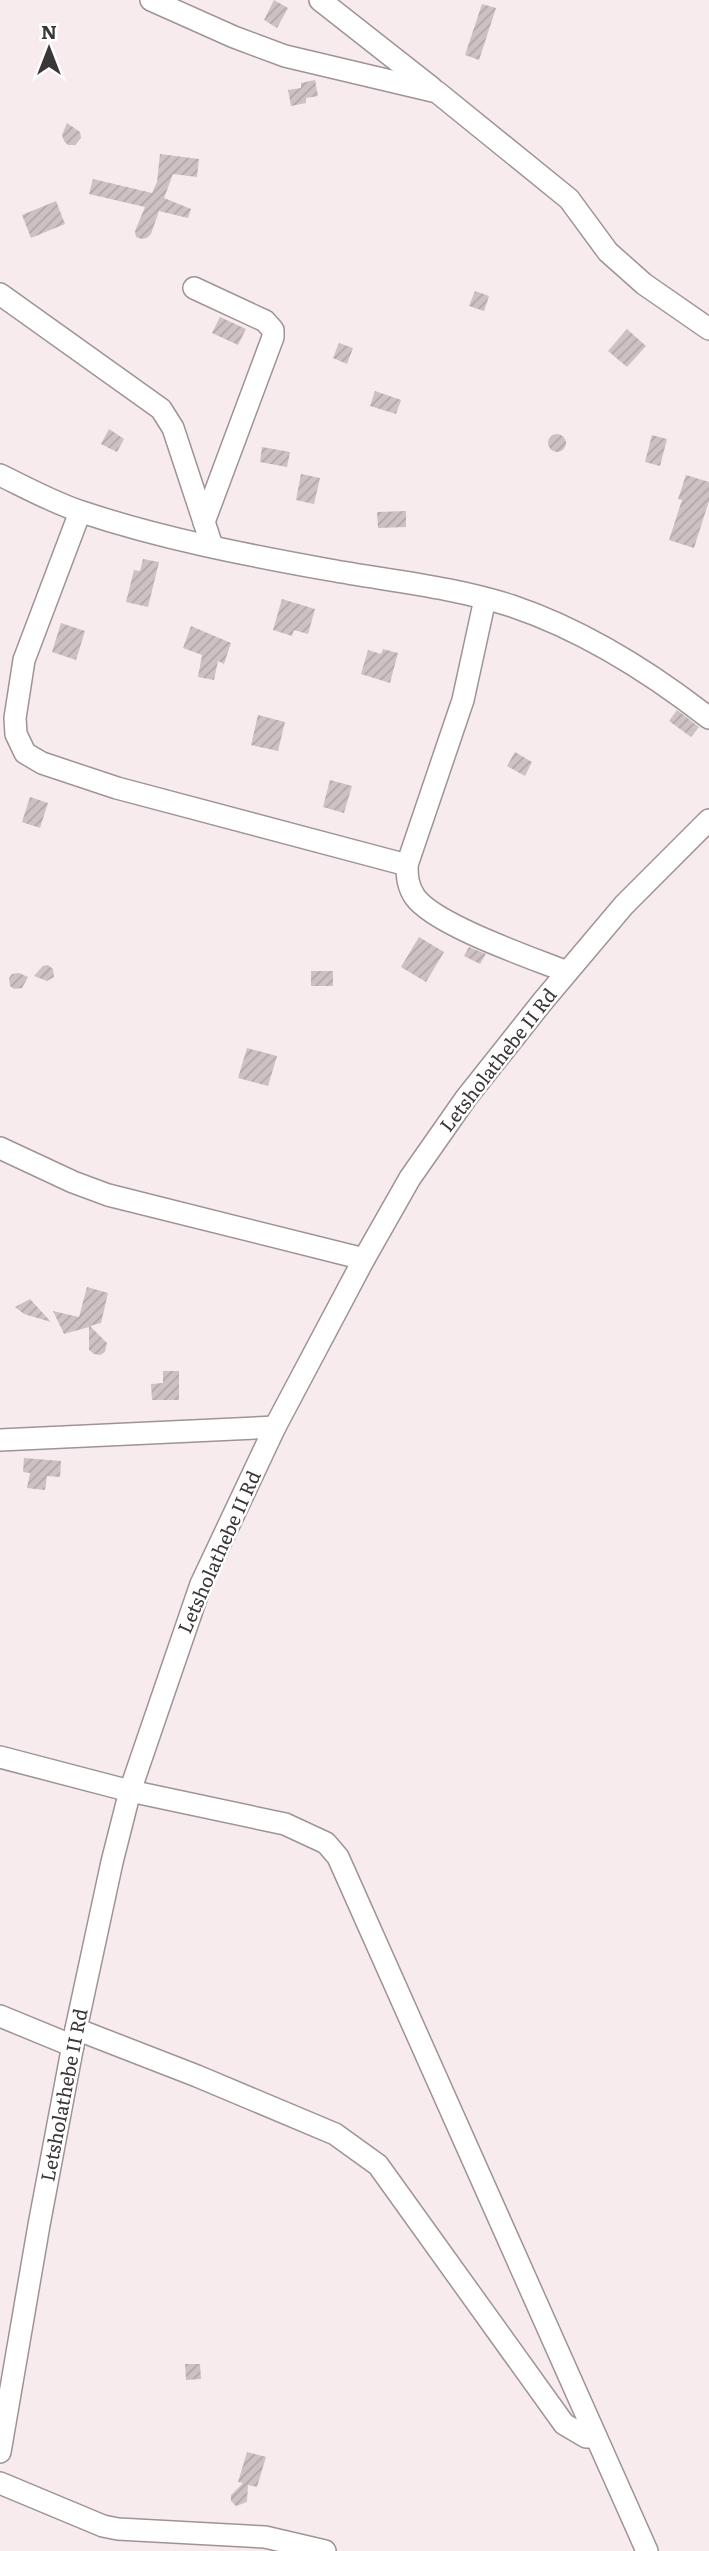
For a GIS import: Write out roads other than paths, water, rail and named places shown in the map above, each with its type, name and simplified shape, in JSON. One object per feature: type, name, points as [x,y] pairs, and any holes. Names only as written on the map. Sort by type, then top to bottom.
[{"type":"street","points":[[151,0],[234,37],[285,56],[437,92]]},
{"type":"street","points":[[320,0],[569,199],[608,252],[644,284],[709,329]]},
{"type":"street","points":[[194,288],[265,321],[273,330],[273,337],[204,522]]},
{"type":"street","points":[[0,294],[161,410],[173,428],[212,546]]},
{"type":"street","points":[[0,475],[80,512],[160,535],[330,569],[455,590],[485,599],[549,621],[611,651],[709,718]]},
{"type":"street","points":[[80,512],[24,660],[15,718],[16,734],[26,753],[42,763],[117,789],[407,865]]},
{"type":"street","points":[[485,599],[463,700],[407,865],[407,877],[414,895],[435,915],[567,972]]},
{"type":"street","name":"Letsholathebe II Rd","points":[[0,2452],[38,2225],[74,2037],[112,1862],[130,1791],[201,1584],[275,1427],[410,1178],[466,1098],[567,972],[624,905],[709,820]]},
{"type":"street","points":[[0,1148],[108,1195],[364,1259]]},
{"type":"street","points":[[0,1440],[275,1427]]},
{"type":"street","points":[[0,1757],[130,1791],[285,1824],[326,1843],[338,1857],[647,2551]]},
{"type":"street","points":[[0,2016],[197,2076],[335,2134],[378,2165],[564,2424],[586,2437],[596,2437]]},
{"type":"street","points":[[0,2483],[103,2526],[265,2537],[325,2551]]}]
